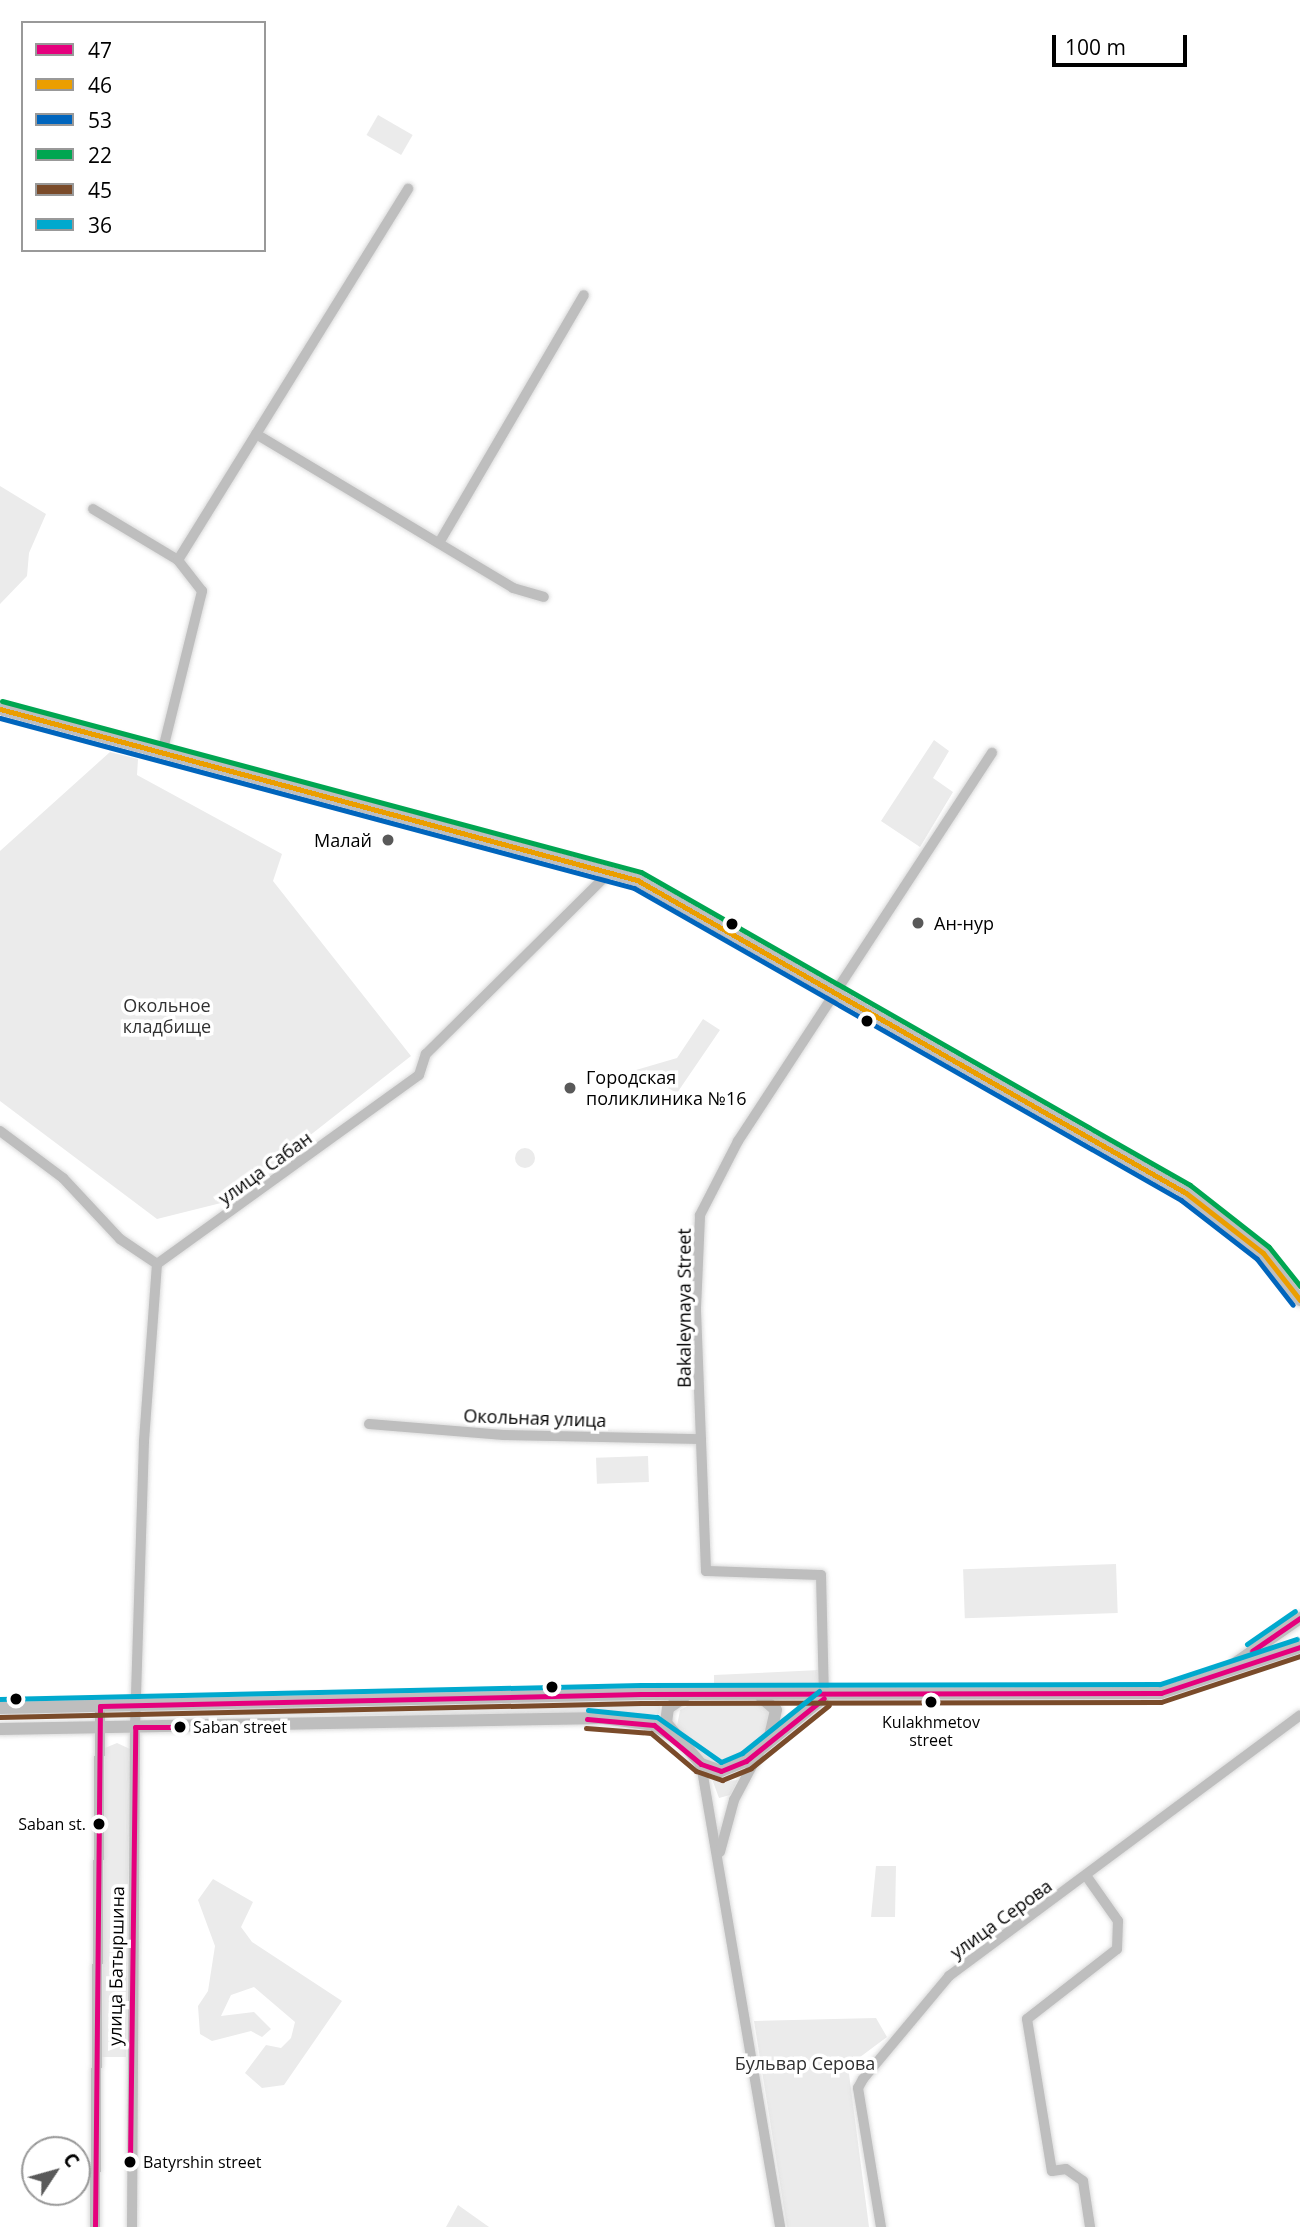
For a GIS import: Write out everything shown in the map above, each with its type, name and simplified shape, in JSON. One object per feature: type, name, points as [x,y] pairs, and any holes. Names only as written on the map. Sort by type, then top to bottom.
[{"type":"main road","points":[[0,709],[610,872],[674,897],[1228,1221],[1300,1300]]},
{"type":"main road","points":[[1194,1687],[1300,1618]]},
{"type":"main road","points":[[0,1708],[684,1696],[824,1698],[1161,1693],[1194,1687],[1300,1647]]},
{"type":"main road","points":[[677,1739],[666,1713],[684,1696]]},
{"type":"main road","points":[[761,1698],[778,1719],[765,1746]]},
{"type":"main road","points":[[0,1729],[604,1718],[654,1725],[677,1739],[701,1763],[720,1771],[735,1767],[765,1746],[824,1698]]},
{"type":"street","points":[[178,560],[408,189]]},
{"type":"street","points":[[439,543],[584,295]]},
{"type":"street","points":[[256,434],[513,588],[544,597]]},
{"type":"street","points":[[93,509],[178,560],[202,591],[162,753]]},
{"type":"street","name":"Bakaleynaya Street","points":[[824,1698],[821,1575],[706,1571],[696,1296],[702,1206],[992,753]]},
{"type":"street","name":"улица Сабан","points":[[157,1264],[419,1075],[426,1054],[610,872]]},
{"type":"street","points":[[0,1131],[63,1178],[120,1239],[157,1264],[144,1441],[139,1706]]},
{"type":"street","name":"Окольная улица","points":[[369,1424],[504,1435],[701,1439]]},
{"type":"street","name":"улица Батыршина","points":[[95,2227],[100,1706]]},
{"type":"street","name":"улица Батыршина","points":[[132,2227],[135,1727],[139,1706]]},
{"type":"street","name":"улица Серова","points":[[881,2227],[859,2088],[863,2079],[948,1976],[1087,1877],[1300,1716]]},
{"type":"street","points":[[719,1853],[734,1800],[765,1746]]},
{"type":"street","points":[[701,1763],[719,1853],[780,2227]]},
{"type":"street","points":[[1087,1877],[1118,1921],[1117,1949],[1027,2019],[1052,2171],[1066,2169],[1083,2181],[1090,2227]]},
{"type":"green space","points":[[378,115],[413,135],[401,155],[366,135]]},
{"type":"green space","points":[[0,486],[46,514],[29,553],[27,576],[0,604]]},
{"type":"green space","points":[[934,740],[949,751],[933,778],[953,792],[920,847],[881,821]]},
{"type":"green space","name":"Окольное кладбище","points":[[110,752],[138,759],[137,775],[282,854],[273,881],[411,1056],[225,1202],[157,1219],[0,1101],[0,851]]},
{"type":"green space","points":[[703,1019],[720,1030],[677,1093],[636,1070],[677,1058]]},
{"type":"green space","points":[[525,1148],[532,1151],[535,1158],[532,1165],[525,1168],[518,1165],[515,1158],[518,1151]]},
{"type":"green space","points":[[648,1456],[649,1482],[597,1484],[596,1458]]},
{"type":"green space","points":[[1116,1564],[1118,1613],[965,1618],[963,1569]]},
{"type":"green space","points":[[820,1670],[819,1688],[717,1691],[714,1685],[714,1675]]},
{"type":"green space","points":[[661,1703],[659,1714],[145,1716],[145,1710]]},
{"type":"green space","points":[[691,1704],[762,1704],[771,1709],[766,1734],[748,1754],[721,1766],[701,1757],[677,1726],[680,1710]]},
{"type":"green space","points":[[0,1713],[92,1713],[92,1718],[0,1718]]},
{"type":"green space","points":[[117,1743],[130,1749],[126,2057],[102,2057],[105,1748]]},
{"type":"green space","points":[[712,1779],[738,1780],[730,1795],[719,1798]]},
{"type":"green space","points":[[876,1866],[896,1866],[895,1917],[871,1917]]},
{"type":"green space","points":[[213,1879],[253,1902],[241,1927],[252,1942],[342,2001],[284,2085],[262,2088],[245,2073],[266,2045],[281,2048],[291,2038],[295,2022],[254,1987],[231,1995],[221,2016],[254,2012],[271,2029],[262,2037],[251,2031],[212,2041],[200,2034],[198,2006],[208,1991],[215,1946],[198,1900]]},
{"type":"green space","name":"Бульвар Серова","points":[[876,2018],[887,2037],[848,2066],[869,2227],[787,2227],[754,2021]]},
{"type":"green space","points":[[458,2205],[489,2227],[446,2227]]},
{"type":"transit line","name":"22","points":[[2,701],[641,872],[1190,1185],[1269,1247],[1300,1286]]},
{"type":"transit line","name":"46","points":[[0,709],[637,880],[1186,1193],[1263,1253],[1300,1300]]},
{"type":"transit line","name":"53","points":[[0,718],[634,888],[1181,1200],[1257,1259],[1293,1305]]},
{"type":"transit line","name":"36","points":[[1247,1644],[1295,1611]]},
{"type":"transit line","name":"47","points":[[1252,1651],[1300,1618]]},
{"type":"transit line","name":"36","points":[[0,1699],[641,1685],[1160,1684],[1297,1639]]},
{"type":"transit line","name":"47","points":[[95,2227],[100,1706],[641,1694],[1161,1693],[1300,1647]]},
{"type":"transit line","name":"45","points":[[0,1717],[641,1703],[1161,1702],[1300,1656]]},
{"type":"transit line","name":"36","points":[[588,1710],[657,1717],[721,1762],[742,1753],[819,1691]]},
{"type":"transit line","name":"47","points":[[587,1719],[654,1725],[701,1764],[721,1771],[746,1761],[824,1698]]},
{"type":"transit line","name":"45","points":[[586,1728],[651,1733],[696,1771],[722,1780],[751,1768],[829,1705]]},
{"type":"transit line","name":"47","points":[[130,2162],[135,1727],[180,1727]]},
{"type":"place","name":"Малай","points":[[388,840]]},
{"type":"place","name":"Ан-нур","points":[[918,923]]},
{"type":"place","name":"Городская поликлиника №16","points":[[570,1088]]},
{"type":"place","name":"Kulakhmetov street","points":[[931,1702]]},
{"type":"place","name":"Saban street","points":[[180,1727]]},
{"type":"place","name":"Saban st.","points":[[99,1824]]},
{"type":"place","name":"Batyrshin street","points":[[130,2162]]}]
